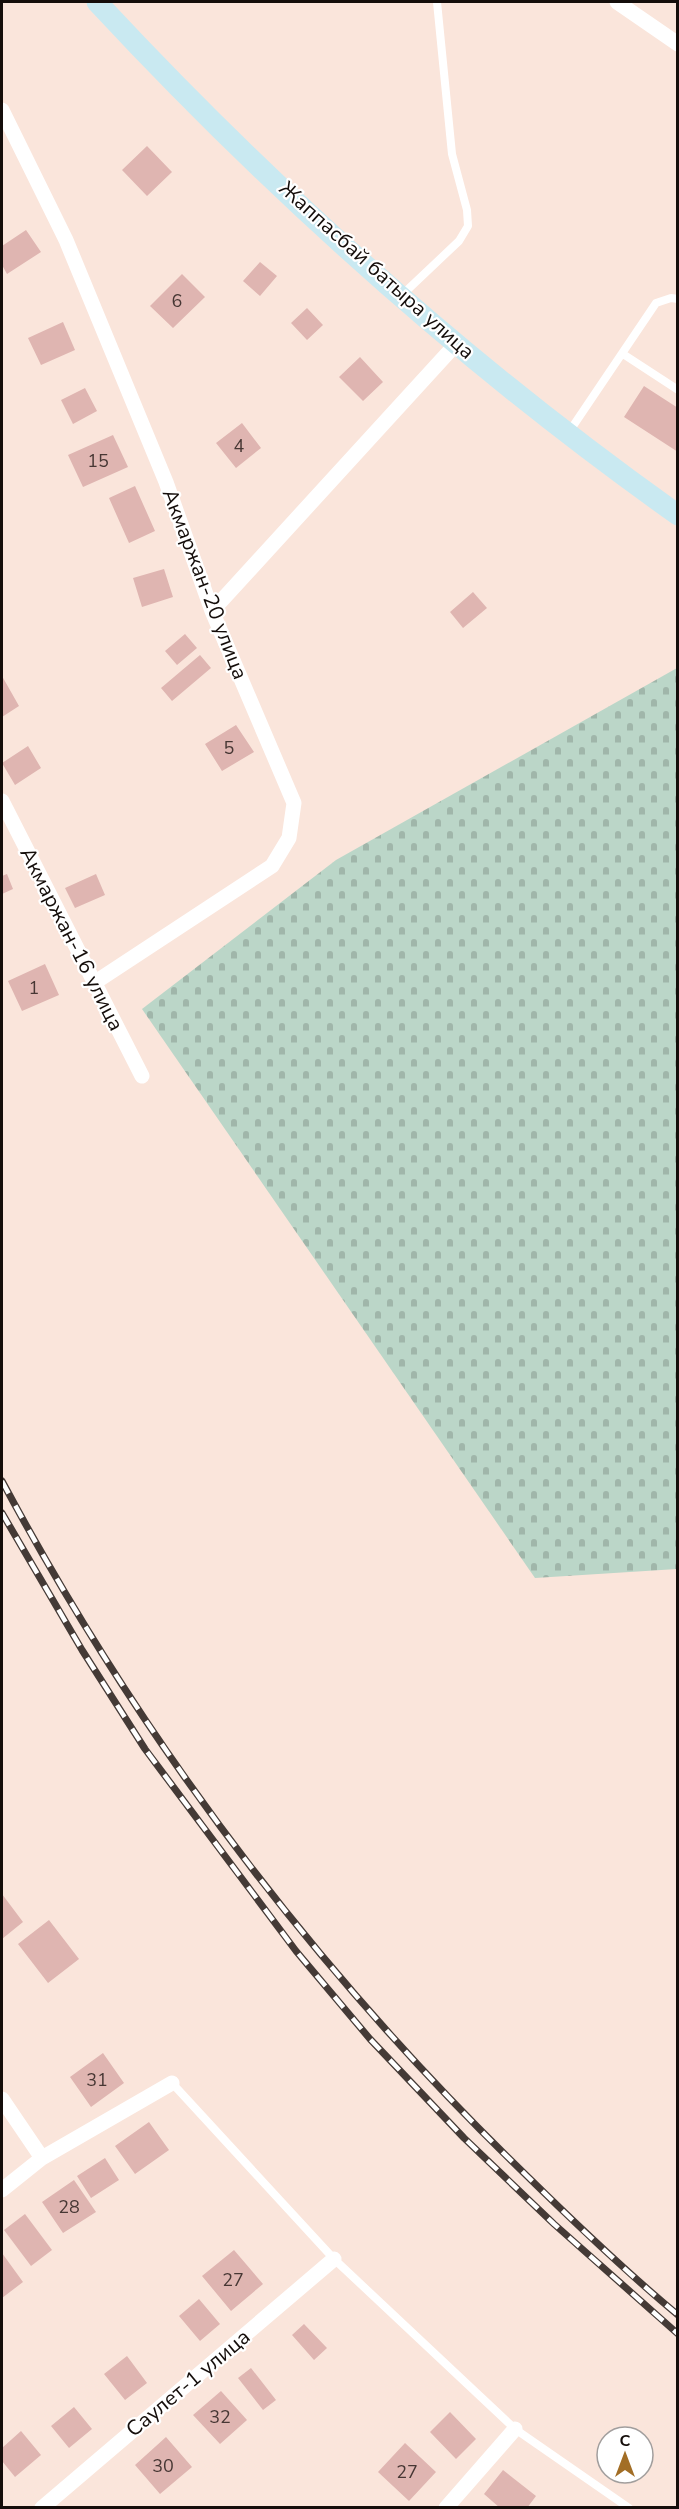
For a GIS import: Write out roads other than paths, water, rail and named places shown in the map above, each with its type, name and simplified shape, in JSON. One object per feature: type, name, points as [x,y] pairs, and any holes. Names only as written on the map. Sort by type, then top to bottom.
[{"type":"main road","name":"Жаппасбай батыра улица","points":[[97,2],[169,78],[400,297],[568,433],[678,515]]},
{"type":"street","points":[[617,2],[678,44]]},
{"type":"street","name":"Акмаржан-20 улица","points":[[2,110],[66,240],[166,482],[212,610],[294,803],[289,838],[272,866],[94,983]]},
{"type":"street","points":[[212,610],[457,343]]},
{"type":"street","name":"Акмаржан-16 улица","points":[[2,801],[142,1076]]},
{"type":"street","points":[[2,2190],[42,2158],[172,2083]]},
{"type":"street","points":[[2,2099],[42,2158]]},
{"type":"street","name":"Саулет-1 улица","points":[[42,2508],[334,2259]]},
{"type":"street","points":[[446,2508],[515,2428]]},
{"type":"lane","points":[[400,297],[459,241],[468,226],[464,194],[452,154],[437,2]]},
{"type":"lane","points":[[568,433],[656,303],[671,298],[678,299]]},
{"type":"lane","points":[[623,354],[678,390]]},
{"type":"lane","points":[[172,2083],[334,2259],[515,2428],[629,2508]]},
{"type":"railway","points":[[2,1481],[56,1577],[113,1670],[173,1760],[237,1849],[304,1934],[375,2017],[449,2097],[582,2229],[678,2315]]},
{"type":"railway","points":[[2,1513],[82,1650],[145,1749],[296,1951],[370,2039],[464,2138],[554,2224],[678,2334]]}]
